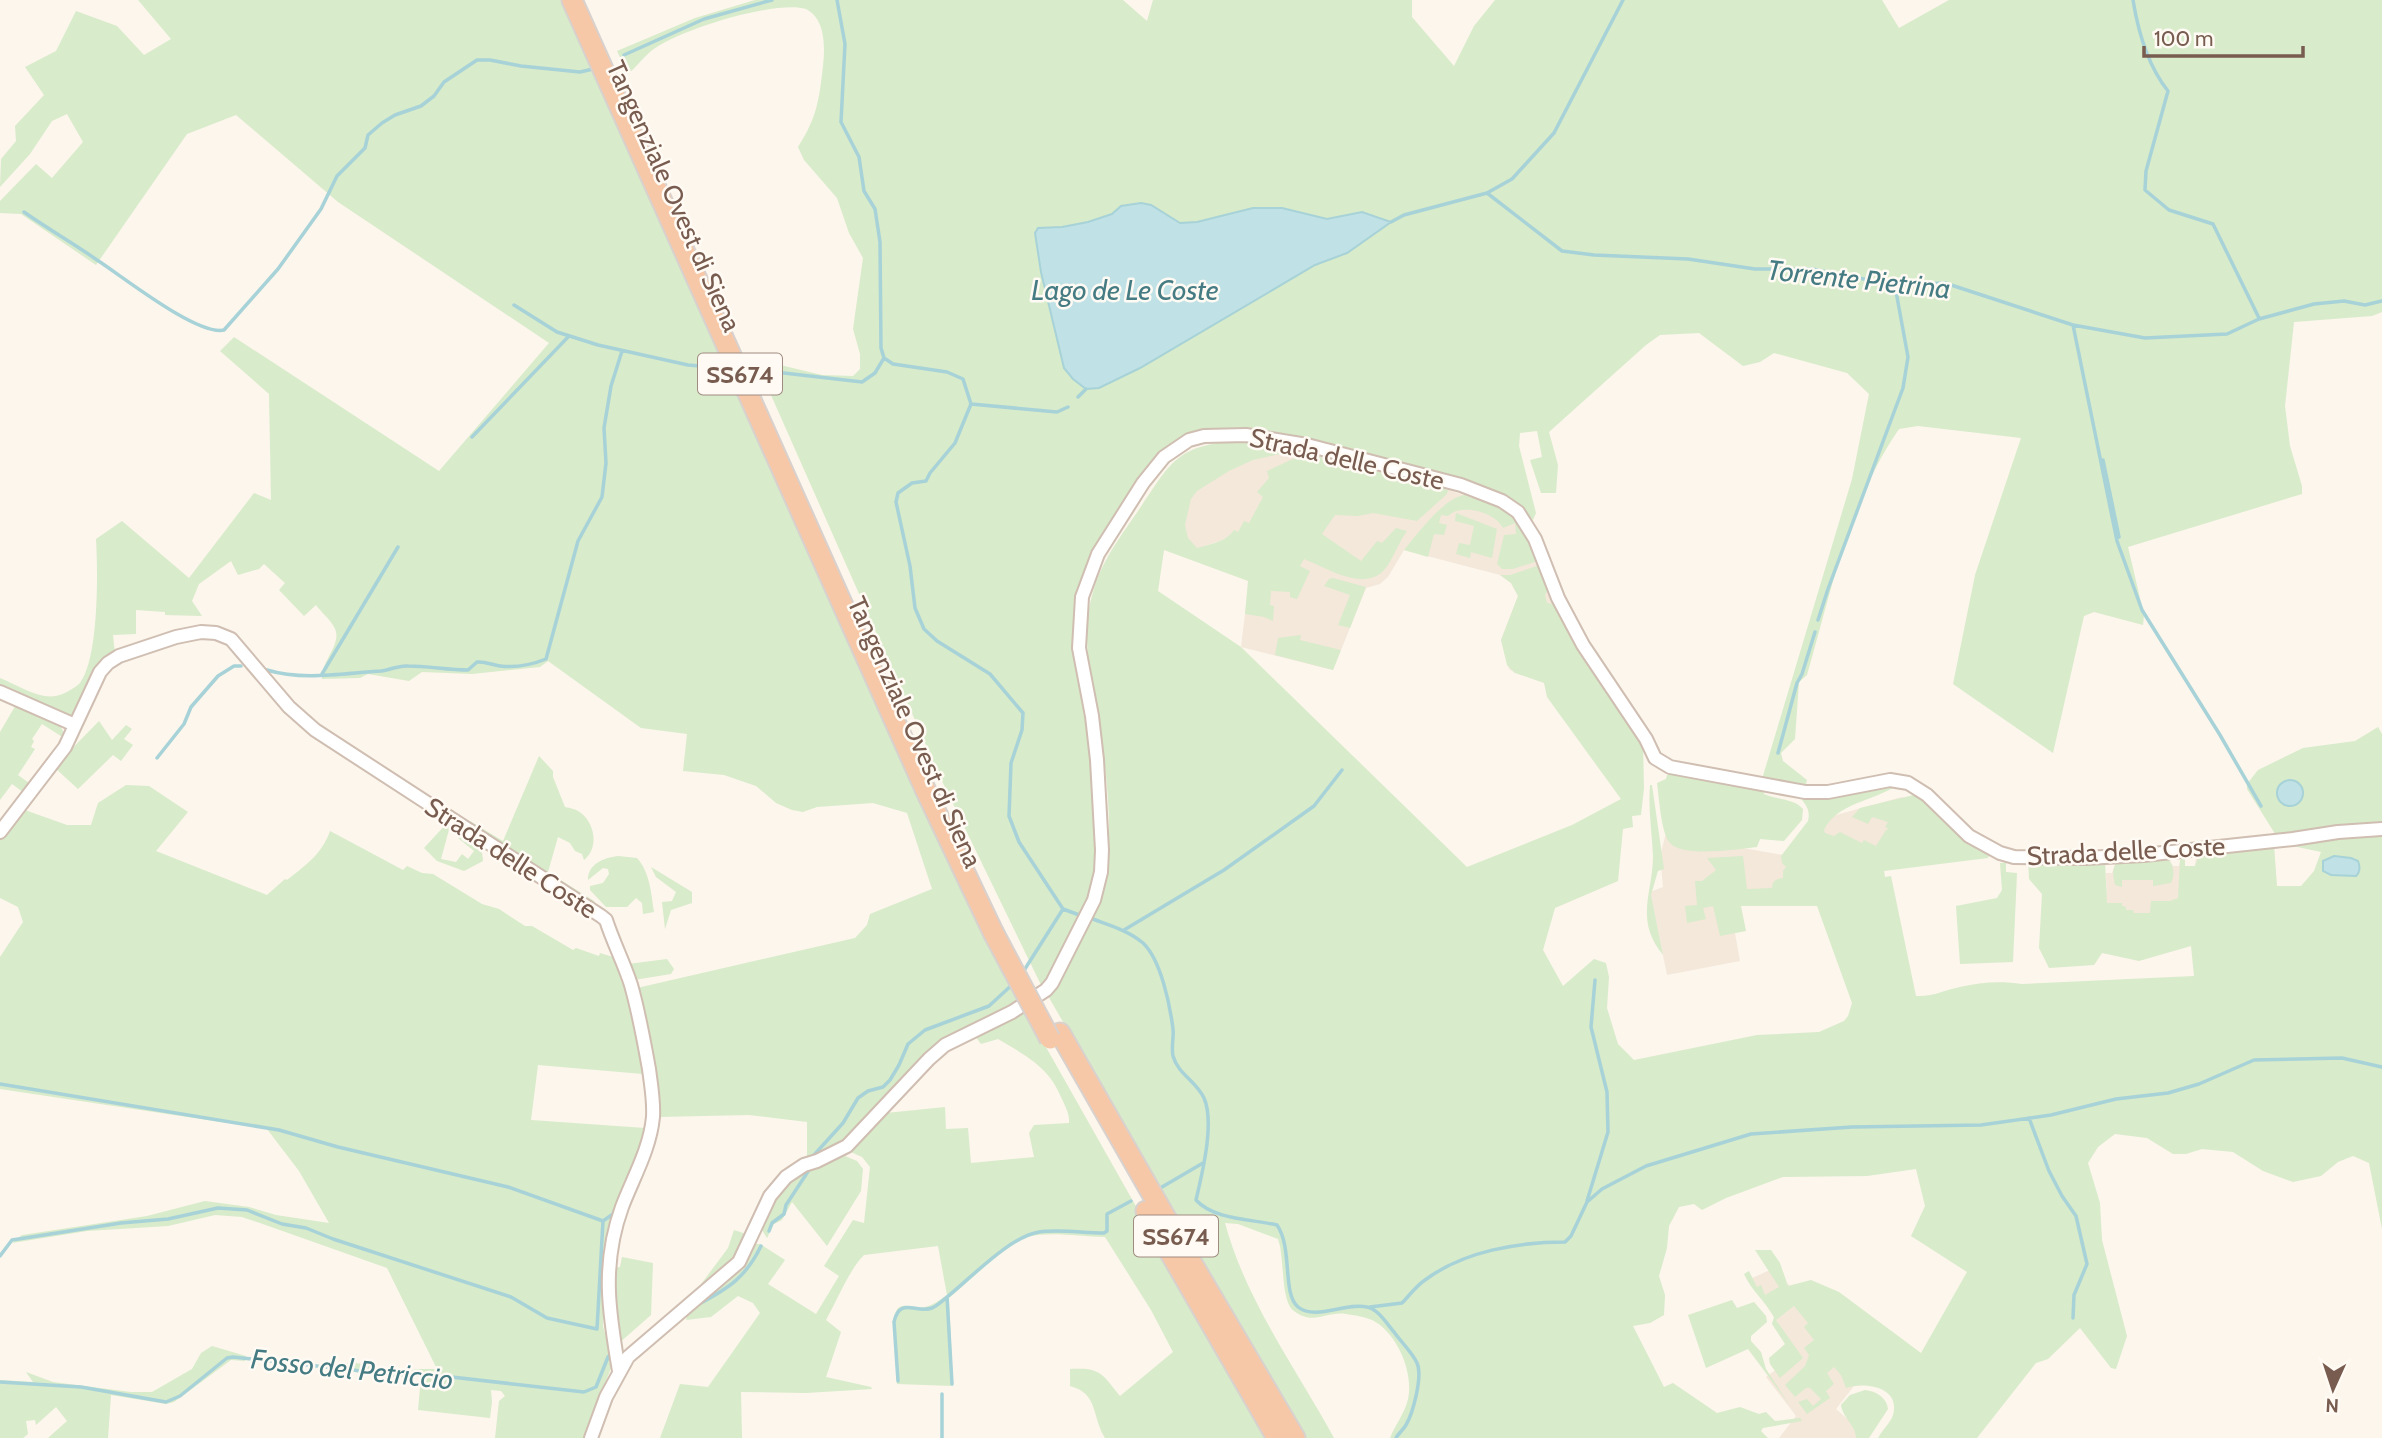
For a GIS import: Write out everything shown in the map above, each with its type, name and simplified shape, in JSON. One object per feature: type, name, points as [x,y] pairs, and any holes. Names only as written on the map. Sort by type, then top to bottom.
[{"type":"highway","name":"Tangenziale Ovest di Siena","points":[[572,0],[914,746],[1055,1036],[1276,1438]]},
{"type":"highway","name":"Tangenziale Ovest di Siena","points":[[586,0],[914,746]]},
{"type":"highway","name":"Tangenziale Ovest di Siena","points":[[1055,1036],[1295,1438]]},
{"type":"street","name":"Strada delle Coste","points":[[591,1438],[619,1371],[635,1350],[739,1262],[769,1196],[786,1177],[804,1165],[847,1146],[945,1045],[1012,1012],[1046,990],[1058,974],[1094,900],[1101,872],[1097,760],[1079,648],[1082,597],[1098,554],[1118,519],[1164,457],[1188,440],[1224,434],[1268,437],[1461,485],[1502,501],[1518,512],[1535,538],[1558,598],[1583,645],[1646,739],[1655,758],[1670,767],[1816,793],[1890,780],[1908,783],[1927,795],[1969,836],[2000,853],[2014,856],[2085,858],[2144,855],[2338,832],[2382,830]]},
{"type":"street","name":"Strada delle Coste","points":[[0,832],[65,747],[100,672],[108,663],[119,656],[176,637],[210,632],[231,639],[289,707],[315,730],[606,920],[634,998],[645,1046],[653,1108],[645,1151],[621,1208],[613,1237],[608,1312],[619,1371]]},
{"type":"street","points":[[0,692],[75,725]]},
{"type":"shaded area","points":[[1264,443],[1448,490],[1494,505],[1514,517],[1523,529],[1564,626],[1515,673],[1509,669],[1501,640],[1518,596],[1511,583],[1500,575],[1404,550],[1388,577],[1380,584],[1366,588],[1333,670],[1241,647],[1249,581],[1232,535],[1192,550],[1170,545],[1181,494]]},
{"type":"shaded area","points":[[1679,783],[1709,842],[1789,856],[1832,816],[1902,797],[1929,817],[1826,906],[1730,905],[1740,961],[1667,975],[1650,892],[1663,887],[1660,856]]},
{"type":"shaded area","points":[[2274,846],[2279,922],[2178,898],[2174,900],[2171,933],[2107,933],[2106,873],[2112,873],[2116,863],[2168,858],[2173,866],[2179,866],[2185,855],[2185,866],[2195,866],[2196,858]]},
{"type":"shaded area","points":[[1772,1269],[1872,1363],[1836,1409],[1869,1438],[1779,1438],[1796,1416],[1766,1377],[1797,1354],[1750,1279]]},
{"type":"green space","points":[[138,0],[563,0],[1021,1001],[942,1041],[896,1084],[844,1143],[807,1161],[807,1122],[749,1115],[658,1117],[637,988],[855,938],[867,925],[870,914],[932,889],[907,813],[873,803],[817,807],[803,812],[792,810],[776,803],[756,786],[724,775],[683,771],[687,734],[641,728],[548,661],[540,667],[472,674],[422,672],[409,681],[368,674],[360,678],[322,679],[324,666],[336,639],[334,627],[316,605],[304,616],[279,590],[285,583],[264,564],[259,569],[238,575],[231,561],[199,584],[192,601],[202,616],[165,615],[165,612],[136,610],[136,634],[113,635],[115,655],[69,717],[0,688],[0,678],[35,693],[56,696],[80,683],[91,654],[94,635],[97,592],[96,539],[122,521],[189,578],[254,493],[271,500],[269,394],[220,351],[234,337],[439,471],[549,343],[338,202],[236,115],[187,134],[96,265],[21,214],[0,213],[0,201],[36,164],[52,178],[83,142],[67,114],[52,121],[30,154],[0,187],[1,159],[16,141],[15,126],[44,95],[25,67],[56,51],[76,11],[117,26],[144,55],[171,39]]},
{"type":"green space","points":[[755,0],[1123,0],[1147,21],[1153,0],[1412,0],[1412,17],[1454,66],[1474,26],[1495,0],[1882,0],[1899,28],[1949,0],[2382,0],[2382,312],[2372,316],[2294,322],[2285,406],[2290,446],[2302,494],[2128,547],[2144,615],[2143,625],[2094,612],[2084,616],[2053,753],[1953,684],[1975,575],[2021,438],[1918,426],[1899,429],[1867,486],[1854,517],[1833,580],[1807,675],[1799,682],[1795,739],[1781,753],[1783,761],[1807,780],[1805,788],[1762,779],[1852,479],[1869,394],[1847,373],[1774,353],[1760,362],[1743,366],[1699,333],[1660,335],[1549,432],[1558,465],[1556,493],[1541,493],[1530,460],[1542,457],[1537,431],[1520,433],[1519,446],[1536,513],[1533,520],[1516,505],[1497,494],[1456,478],[1250,431],[1170,448],[1081,586],[1080,679],[1093,758],[1099,850],[1093,889],[1054,971],[1042,987],[942,781],[755,359],[822,375],[853,376],[860,369],[860,354],[853,329],[863,258],[849,233],[837,198],[804,160],[798,147],[809,127],[818,99],[824,51],[821,27],[813,14],[806,9],[791,7],[750,13],[703,26],[664,43],[651,51],[628,74],[617,51],[695,18]],"holes":[[[1141,203],[1151,205],[1180,223],[1197,222],[1253,208],[1282,208],[1327,219],[1362,212],[1347,253],[1315,265],[1140,368],[1039,228],[1088,222],[1112,214],[1121,206]]]},
{"type":"green space","points":[[1232,441],[1264,443],[1293,451],[1253,460],[1197,491],[1191,499],[1185,525],[1188,538],[1197,548],[1222,540],[1234,530],[1238,532],[1244,521],[1249,523],[1263,497],[1257,492],[1269,478],[1267,471],[1306,453],[1448,490],[1447,494],[1417,521],[1373,513],[1358,516],[1335,515],[1322,534],[1361,561],[1377,541],[1382,543],[1396,528],[1407,531],[1385,569],[1377,576],[1367,579],[1346,576],[1304,559],[1300,566],[1310,571],[1297,599],[1290,597],[1290,592],[1271,591],[1273,621],[1245,614],[1248,581],[1164,550],[1158,591],[1241,647],[1467,867],[1572,825],[1621,799],[1547,697],[1544,683],[1515,673],[1507,665],[1501,640],[1518,596],[1511,583],[1500,575],[1510,575],[1540,565],[1548,590],[1545,595],[1547,603],[1554,604],[1579,649],[1643,745],[1644,788],[1641,815],[1632,816],[1633,827],[1623,829],[1618,881],[1555,908],[1543,950],[1563,986],[1594,959],[1606,963],[1609,977],[1607,1008],[1618,1044],[1634,1060],[1757,1035],[1819,1032],[1844,1021],[1848,1016],[1852,1003],[1817,906],[1741,906],[1746,931],[1720,936],[1713,906],[1703,908],[1706,919],[1687,923],[1685,906],[1697,905],[1695,881],[1702,881],[1716,870],[1707,858],[1743,856],[1747,889],[1772,888],[1775,881],[1783,878],[1786,867],[1781,856],[1809,817],[1805,804],[1798,795],[1878,784],[1896,786],[1846,808],[1830,821],[1825,833],[1834,836],[1840,832],[1862,843],[1864,840],[1876,846],[1889,829],[1885,827],[1888,822],[1872,817],[1868,824],[1852,817],[1860,808],[1918,794],[1990,853],[1988,858],[1884,871],[1885,877],[1891,876],[1916,996],[1991,982],[2022,984],[2194,976],[2191,946],[2139,961],[2102,953],[2094,965],[2049,968],[2039,948],[2042,894],[2029,879],[2028,859],[2105,861],[2107,903],[2122,903],[2126,910],[2133,910],[2134,913],[2150,913],[2151,901],[2178,898],[2182,855],[2185,855],[2185,866],[2195,866],[2199,855],[2274,846],[2277,886],[2301,886],[2314,871],[2321,852],[2288,845],[2382,832],[2382,1229],[2369,1163],[2353,1156],[2338,1162],[2321,1176],[2293,1182],[2263,1171],[2233,1152],[2202,1149],[2186,1154],[2173,1154],[2147,1138],[2115,1134],[2098,1147],[2088,1163],[2100,1203],[2102,1240],[2127,1336],[2116,1369],[2111,1368],[2080,1328],[2048,1359],[2036,1363],[1977,1438],[1878,1438],[1894,1413],[1893,1401],[1884,1391],[1869,1386],[1846,1388],[1841,1375],[1834,1367],[1827,1373],[1834,1384],[1826,1391],[1830,1398],[1807,1414],[1798,1402],[1807,1399],[1813,1406],[1821,1399],[1810,1388],[1795,1397],[1785,1385],[1805,1366],[1809,1355],[1804,1348],[1814,1340],[1804,1327],[1808,1323],[1794,1306],[1776,1320],[1803,1358],[1780,1378],[1770,1364],[1769,1358],[1785,1344],[1772,1324],[1774,1317],[1744,1274],[1749,1271],[1757,1287],[1761,1285],[1765,1295],[1779,1287],[1755,1250],[1771,1250],[1780,1263],[1788,1286],[1811,1280],[1839,1292],[1921,1353],[1967,1272],[1911,1236],[1925,1206],[1916,1169],[1867,1176],[1783,1177],[1702,1210],[1694,1204],[1679,1207],[1669,1226],[1667,1248],[1659,1276],[1665,1295],[1664,1315],[1650,1323],[1633,1326],[1664,1387],[1673,1383],[1717,1413],[1740,1407],[1759,1414],[1766,1412],[1775,1421],[1800,1418],[1802,1421],[1763,1428],[1761,1431],[1768,1438],[1390,1438],[1405,1409],[1409,1389],[1406,1366],[1396,1343],[1381,1326],[1363,1317],[1339,1314],[1314,1318],[1294,1311],[1285,1289],[1278,1239],[1238,1224],[1225,1223],[1234,1252],[1259,1307],[1334,1438],[1302,1438],[1047,994],[1099,902],[1108,861],[1107,789],[1087,641],[1089,608],[1097,580],[1114,546],[1169,467],[1177,459],[1199,447]]},
{"type":"green space","points":[[1464,495],[1492,505],[1511,516],[1525,533],[1538,561],[1513,569],[1502,569],[1497,564],[1504,535],[1516,534],[1515,523],[1503,528],[1486,514],[1469,510],[1454,512],[1448,516],[1441,515],[1439,523],[1447,525],[1444,535],[1434,534],[1428,557],[1404,550],[1440,510]]},
{"type":"green space","points":[[1456,513],[1497,529],[1492,558],[1471,552],[1470,558],[1456,554],[1459,543],[1470,545],[1474,526],[1455,521]]},
{"type":"green space","points":[[1333,578],[1366,587],[1350,628],[1338,625],[1350,595],[1324,586]]},
{"type":"green space","points":[[1301,635],[1300,640],[1341,650],[1333,670],[1275,655],[1278,638]]},
{"type":"green space","points":[[17,703],[54,721],[63,731],[64,738],[42,724],[32,739],[34,741],[31,747],[35,749],[18,775],[29,783],[23,792],[12,784],[0,800],[0,732]]},
{"type":"green space","points":[[99,721],[112,740],[126,725],[132,729],[124,739],[133,745],[121,761],[113,755],[78,789],[54,767]]},
{"type":"green space","points":[[2378,727],[2382,734],[2382,827],[2277,837],[2247,789],[2247,784],[2258,770],[2303,748],[2355,741]]},
{"type":"green space","points":[[539,756],[553,771],[565,807],[581,813],[586,818],[593,836],[592,849],[584,860],[582,854],[575,851],[570,843],[558,837],[548,872],[594,901],[600,914],[469,827],[470,821],[503,841]]},
{"type":"green space","points":[[1678,774],[1762,787],[1764,794],[1799,805],[1803,809],[1802,820],[1784,841],[1760,839],[1757,847],[1711,851],[1677,848],[1670,843],[1664,831],[1657,783],[1666,779],[1667,775]]},
{"type":"green space","points":[[126,785],[149,786],[188,812],[156,851],[267,895],[313,858],[330,831],[403,870],[407,866],[422,873],[433,874],[482,904],[499,909],[525,926],[532,926],[573,950],[576,948],[599,956],[600,953],[613,957],[628,1000],[643,1074],[538,1065],[531,1120],[645,1128],[641,1150],[605,1265],[603,1326],[612,1360],[611,1368],[584,1438],[495,1438],[499,1401],[505,1396],[501,1391],[491,1390],[490,1418],[418,1410],[421,1377],[380,1377],[346,1369],[345,1364],[351,1362],[405,1372],[437,1369],[387,1268],[260,1223],[242,1217],[215,1215],[168,1226],[87,1231],[12,1243],[22,1235],[147,1216],[205,1201],[329,1223],[299,1171],[267,1129],[0,1089],[0,957],[23,922],[18,907],[0,898],[0,839],[22,809],[67,825],[91,825],[98,803]]},
{"type":"green space","points":[[1650,785],[1664,869],[1658,871],[1651,895],[1663,955],[1654,942],[1647,918],[1653,856]]},
{"type":"green space","points":[[448,822],[450,826],[441,859],[456,862],[462,854],[468,859],[474,851],[458,838],[460,832],[485,848],[482,852],[483,861],[464,871],[437,861],[424,848]]},
{"type":"green space","points":[[618,856],[637,858],[645,870],[654,912],[643,914],[642,903],[636,898],[627,907],[606,907],[590,890],[590,886],[603,883],[609,874],[608,869],[603,868],[588,880],[594,866],[602,860]]},
{"type":"green space","points":[[2168,858],[2173,870],[2171,883],[2153,886],[2153,880],[2122,880],[2122,887],[2115,885],[2113,875],[2119,860]]},
{"type":"green space","points":[[2000,863],[2006,863],[2006,872],[2017,873],[2013,962],[1960,964],[1956,906],[1997,898],[2002,890]]},
{"type":"green space","points":[[651,867],[692,892],[692,903],[671,910],[665,929],[662,902],[672,901],[676,892],[656,877]]},
{"type":"green space","points":[[667,959],[674,969],[671,974],[634,980],[628,964]]},
{"type":"green space","points":[[1025,1010],[1267,1438],[1105,1438],[1086,1394],[1070,1386],[1070,1369],[1088,1369],[1100,1373],[1120,1396],[1173,1352],[1151,1310],[1105,1237],[1056,1234],[1036,1235],[1019,1240],[949,1298],[953,1386],[897,1384],[893,1322],[897,1309],[904,1306],[928,1306],[947,1295],[938,1246],[864,1255],[849,1276],[826,1320],[841,1332],[826,1377],[872,1389],[806,1393],[741,1392],[742,1438],[660,1438],[680,1384],[708,1387],[760,1313],[753,1303],[738,1296],[711,1317],[686,1320],[688,1313],[742,1267],[755,1244],[760,1244],[785,1260],[768,1284],[816,1314],[839,1276],[824,1266],[853,1220],[864,1223],[870,1167],[862,1157],[846,1150],[862,1140],[886,1113],[945,1107],[946,1129],[968,1128],[971,1163],[1034,1157],[1029,1133],[1034,1125],[1069,1123],[1067,1110],[1056,1087],[1043,1070],[1027,1056],[998,1039],[981,1044],[975,1036]]},
{"type":"green space","points":[[845,1156],[857,1161],[863,1169],[861,1191],[827,1246],[792,1202],[782,1220],[774,1224],[767,1238],[762,1226],[776,1196],[794,1177]]},
{"type":"green space","points":[[734,1230],[746,1234],[732,1262],[696,1291],[728,1248]]},
{"type":"green space","points":[[622,1257],[653,1263],[651,1315],[618,1344],[613,1268],[620,1267]]},
{"type":"green space","points":[[1732,1300],[1737,1308],[1754,1302],[1766,1316],[1767,1322],[1751,1336],[1751,1341],[1761,1352],[1766,1369],[1789,1404],[1748,1349],[1706,1368],[1688,1315]]},
{"type":"green space","points":[[212,1346],[246,1356],[245,1361],[231,1360],[174,1402],[166,1404],[111,1395],[108,1438],[48,1438],[67,1421],[56,1407],[36,1425],[35,1420],[26,1421],[28,1434],[23,1438],[0,1438],[0,1380],[33,1382],[26,1372],[53,1382],[131,1392],[152,1392],[192,1369],[201,1353]]},
{"type":"green space","points":[[1865,1390],[1880,1396],[1888,1409],[1869,1438],[1856,1438],[1841,1405],[1850,1395]]},
{"type":"water","name":"Lago de Le Coste","points":[[1141,203],[1151,205],[1180,223],[1197,222],[1253,208],[1282,208],[1327,219],[1362,212],[1391,222],[1347,253],[1315,265],[1140,368],[1099,388],[1086,389],[1064,368],[1041,272],[1035,233],[1038,228],[1088,222],[1112,214],[1121,206]]},
{"type":"water","points":[[2290,780],[2299,784],[2303,793],[2299,802],[2290,806],[2281,802],[2277,793],[2281,784]]},
{"type":"water","points":[[2334,856],[2358,861],[2358,874],[2331,875],[2323,871],[2323,861]]},
{"type":"waterway","points":[[624,55],[704,19],[772,0]]},
{"type":"waterway","points":[[837,0],[845,44],[841,122],[859,157],[864,191],[875,209],[880,242],[881,348],[884,358],[893,364],[947,372],[963,379],[971,404],[955,443],[926,481],[912,483],[898,493],[896,502],[910,566],[915,608],[924,629],[937,641],[990,674],[1023,713],[1022,730],[1011,763],[1009,816],[1019,842],[1063,909],[1082,916]]},
{"type":"waterway","points":[[1487,193],[1512,179],[1554,133],[1623,0]]},
{"type":"waterway","points":[[2133,0],[2145,48],[2168,91],[2146,171],[2145,190],[2169,210],[2213,224],[2259,318]]},
{"type":"waterway","points":[[24,212],[179,315],[196,324],[224,330],[278,269],[321,209],[337,176],[365,148],[368,135],[382,123],[395,115],[421,106],[434,96],[444,82],[477,60],[580,72],[593,69]]},
{"type":"waterway","name":"Torrente Pietrina","points":[[1391,222],[1404,215],[1487,193],[1562,251],[1688,259],[1755,269],[1812,269],[1895,285],[1945,283],[2073,325],[2145,338],[2227,334],[2259,319],[2314,304],[2344,301],[2365,305],[2382,301]]},
{"type":"waterway","points":[[1818,620],[1903,388],[1908,357],[1895,286]]},
{"type":"waterway","points":[[514,305],[557,332],[598,345],[688,365],[723,368]]},
{"type":"waterway","points":[[2073,325],[2117,541],[2142,610],[2261,806]]},
{"type":"waterway","points":[[472,437],[569,336]]},
{"type":"waterway","points":[[267,670],[309,676],[381,671],[405,666],[468,670],[477,662],[512,667],[546,659],[578,541],[602,497],[606,463],[604,428],[611,386],[622,351]]},
{"type":"waterway","points":[[775,372],[862,382],[875,373],[884,358]]},
{"type":"waterway","points":[[1078,397],[1086,389]]},
{"type":"waterway","points":[[971,404],[1057,412],[1068,407]]},
{"type":"waterway","points":[[2103,460],[2119,537]]},
{"type":"waterway","points":[[322,674],[398,547]]},
{"type":"waterway","points":[[1778,753],[1797,683],[1815,632]]},
{"type":"waterway","points":[[157,758],[184,724],[191,707],[218,676],[234,666],[241,666]]},
{"type":"waterway","points":[[1124,930],[1224,870],[1314,806],[1342,770]]},
{"type":"waterway","points":[[1023,972],[1063,909]]},
{"type":"waterway","points":[[1090,918],[1137,938],[1149,951],[1160,971],[1172,1019],[1175,1062],[1201,1092],[1207,1108],[1208,1134],[1196,1200],[1213,1212],[1277,1225],[1285,1246],[1290,1292],[1298,1307],[1313,1312],[1358,1306],[1371,1308],[1382,1317],[1415,1359],[1419,1376],[1414,1404],[1405,1427],[1396,1438]]},
{"type":"waterway","points":[[1587,1201],[1608,1132],[1607,1092],[1591,1027],[1595,980]]},
{"type":"waterway","points":[[814,1155],[843,1123],[858,1098],[868,1091],[883,1087],[890,1080],[908,1044],[925,1030],[989,1006],[1014,983]]},
{"type":"waterway","points":[[1370,1307],[1402,1303],[1425,1280],[1474,1255],[1510,1246],[1565,1242],[1571,1236],[1587,1202],[1602,1189],[1646,1166],[1751,1134],[1852,1127],[1981,1125],[2051,1115],[2116,1099],[2168,1093],[2199,1084],[2254,1060],[2342,1058],[2382,1067]]},
{"type":"waterway","points":[[0,1084],[279,1130],[338,1147],[508,1187],[603,1221],[597,1329]]},
{"type":"waterway","points":[[2029,1118],[2049,1171],[2076,1216],[2087,1264],[2074,1295],[2073,1318]]},
{"type":"waterway","points":[[1162,1187],[1203,1163]]},
{"type":"waterway","points":[[769,1231],[772,1223],[784,1214],[786,1205],[809,1170]]},
{"type":"waterway","points":[[952,1384],[947,1297],[991,1259],[1027,1235],[1047,1231],[1104,1233],[1107,1231],[1107,1214],[1131,1201]]},
{"type":"waterway","points":[[0,1256],[12,1240],[121,1223],[168,1219],[218,1208],[247,1210],[282,1224],[306,1228],[511,1297],[547,1318],[597,1329]]},
{"type":"waterway","points":[[603,1221],[613,1214],[615,1209]]},
{"type":"waterway","points":[[699,1304],[736,1281],[761,1246]]},
{"type":"waterway","points":[[898,1381],[894,1322],[897,1314],[904,1308],[932,1308],[946,1298]]},
{"type":"waterway","name":"Fosso del Petriccio","points":[[0,1382],[81,1387],[166,1402],[180,1396],[227,1358],[233,1357],[379,1375],[425,1374],[584,1392],[596,1387],[611,1354]]},
{"type":"waterway","points":[[942,1394],[942,1438]]}]
